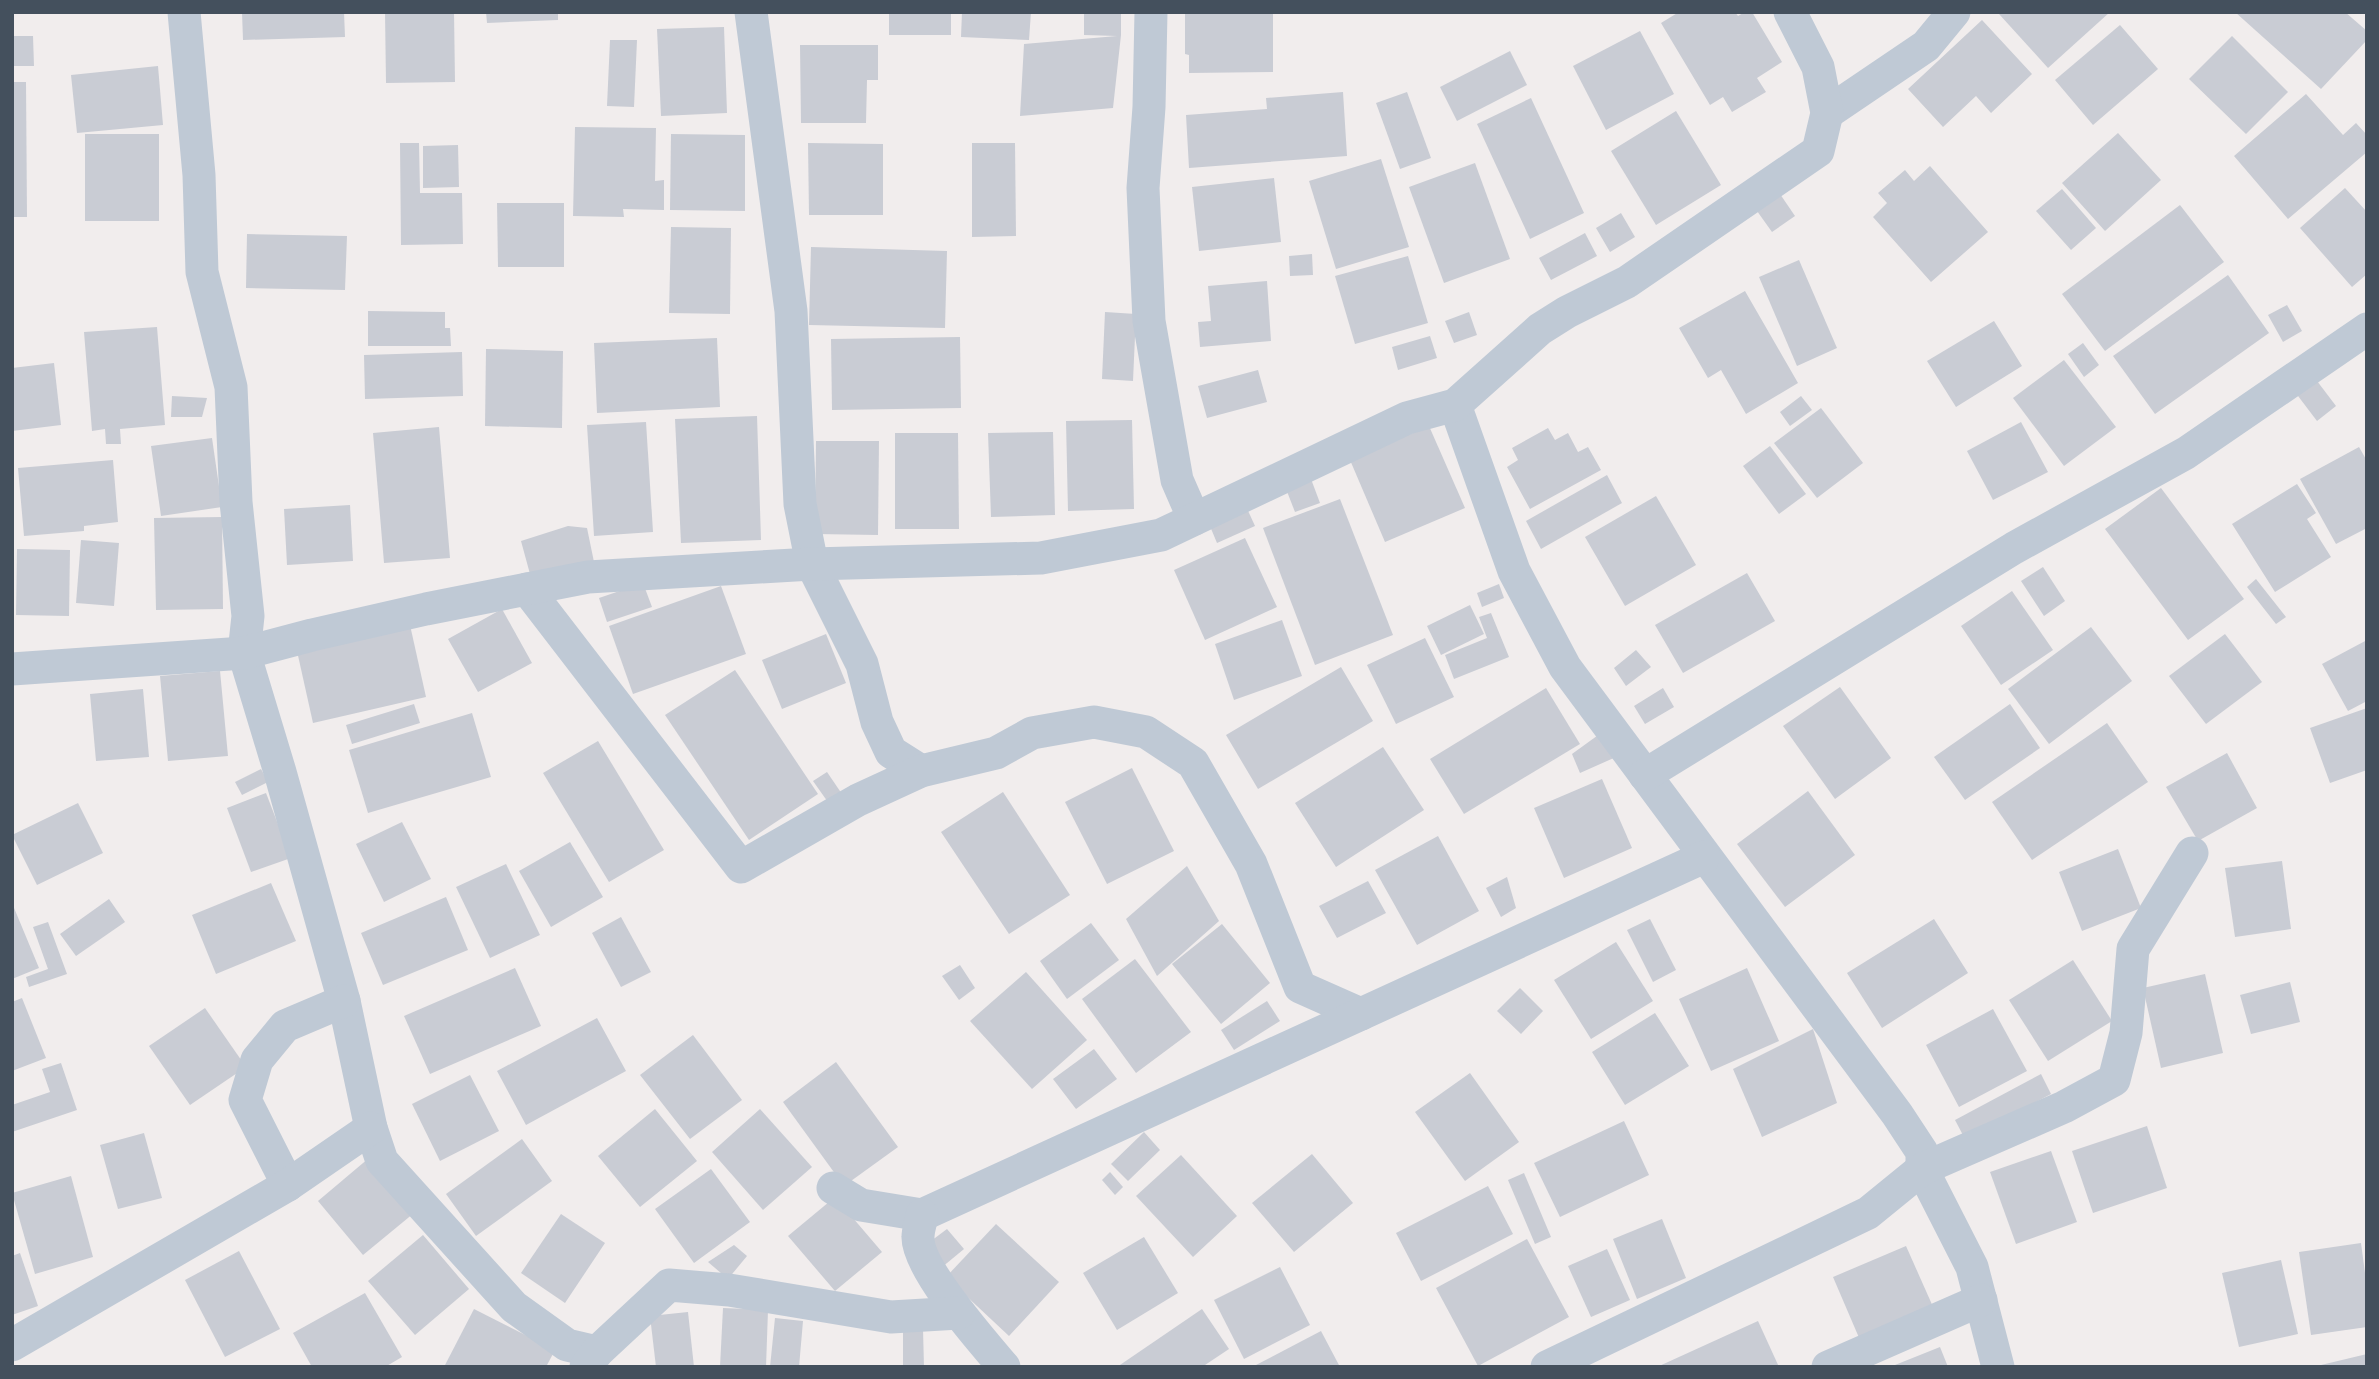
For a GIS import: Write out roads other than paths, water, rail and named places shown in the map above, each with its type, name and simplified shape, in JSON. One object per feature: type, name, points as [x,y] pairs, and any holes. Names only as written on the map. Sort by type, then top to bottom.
[{"type":"street","points":[[184,12],[199,175],[202,272],[231,387],[236,502],[248,616],[244,653],[344,1001],[371,1128],[382,1161],[514,1307],[567,1345],[592,1359],[669,1285],[729,1290],[891,1317],[959,1313]]},
{"type":"street","points":[[751,12],[791,311],[800,504],[812,564],[862,664],[877,722],[891,752],[920,771]]},
{"type":"street","points":[[1151,12],[1149,107],[1143,188],[1149,321],[1177,480],[1194,519]]},
{"type":"street","points":[[12,668],[244,653],[426,609],[588,577],[812,564],[1041,558],[1160,535],[1407,418],[1455,405],[1540,330],[1567,312],[1627,282],[1818,151],[1827,113],[1818,67],[1790,12]]},
{"type":"street","points":[[1827,113],[1926,46],[1954,12]]},
{"type":"street","points":[[1645,775],[2014,548],[2186,453],[2367,329]]},
{"type":"street","points":[[1455,405],[1514,571],[1565,667],[1897,1114],[1922,1152],[1922,1169],[1972,1267],[1998,1367]]},
{"type":"street","points":[[527,589],[741,867],[858,800],[920,771],[996,753],[1032,733],[1094,722],[1146,732],[1193,763],[1251,864],[1300,987],[1361,1014]]},
{"type":"street","points":[[1548,1367],[1588,1359],[1868,1213],[1922,1169],[2064,1107],[2114,1080],[2126,1033],[2133,949],[2192,853]]},
{"type":"street","points":[[833,1188],[861,1205],[922,1215],[1704,857]]},
{"type":"street","points":[[288,1185],[245,1100],[249,1086],[257,1060],[285,1026],[344,1001]]},
{"type":"street","points":[[12,1345],[288,1185],[371,1128]]},
{"type":"street","points":[[922,1215],[917,1239],[932,1274],[959,1313],[1004,1367]]},
{"type":"street","points":[[1828,1367],[1981,1300]]}]
